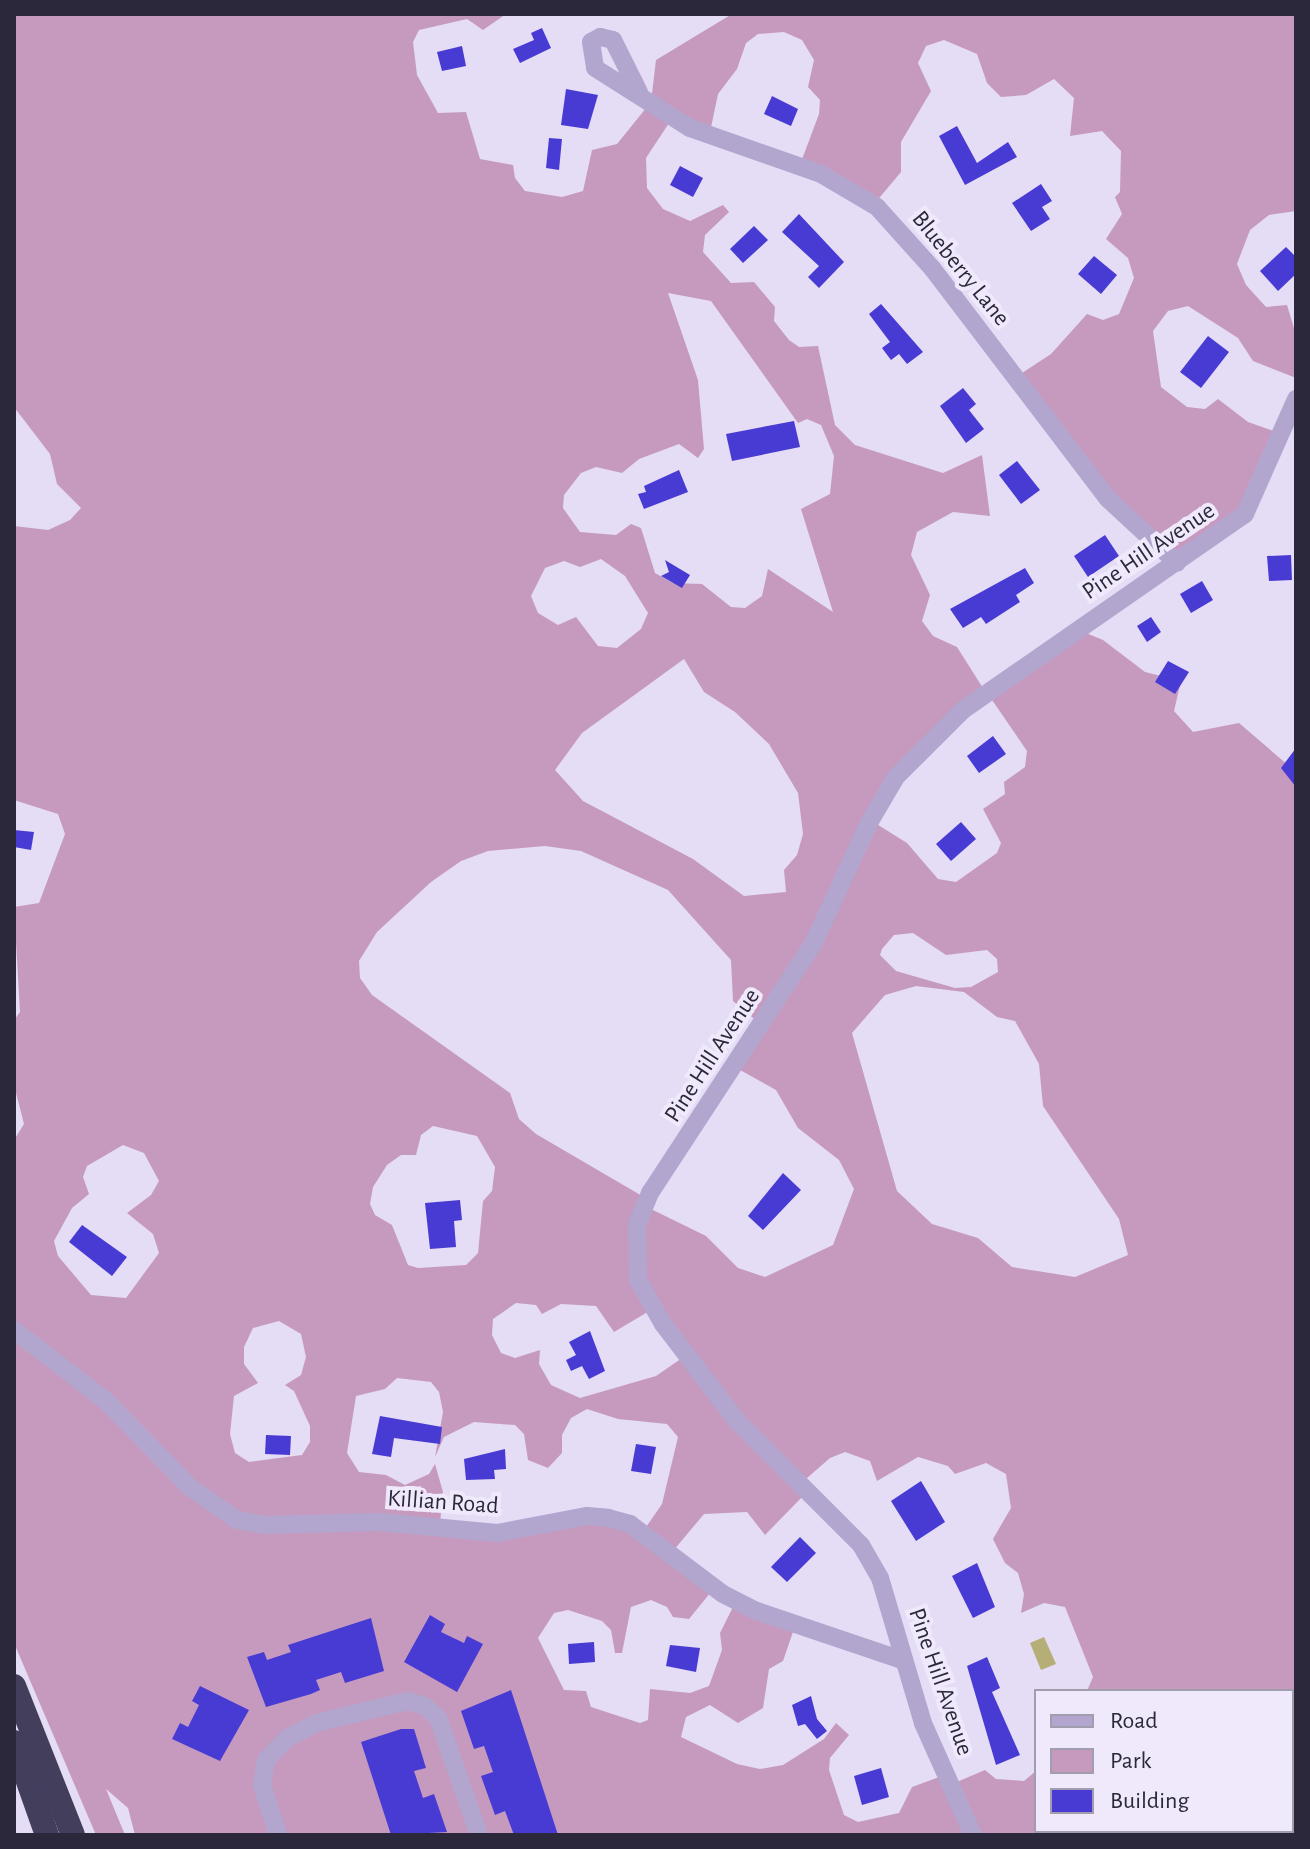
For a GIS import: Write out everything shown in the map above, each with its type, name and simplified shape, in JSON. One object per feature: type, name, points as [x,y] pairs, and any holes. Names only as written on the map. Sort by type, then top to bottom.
[{"type":"highway","points":[[14,1686],[73,1835]]},
{"type":"highway","points":[[14,1742],[47,1835]]},
{"type":"street","name":"Blueberry Lane","points":[[639,92],[690,128],[821,174],[877,207],[932,268],[1108,499],[1177,563]]},
{"type":"street","name":"Pine Hill Avenue","points":[[973,1835],[923,1723],[880,1578],[861,1545],[737,1421],[647,1300],[634,1263],[637,1225],[650,1193],[814,942],[869,823],[896,777],[963,710],[1231,526],[1255,500],[1296,399]]},
{"type":"street","name":"Killian Road","points":[[14,1330],[105,1400],[190,1487],[237,1520],[264,1525],[379,1522],[497,1533],[587,1516],[608,1518],[630,1524],[723,1594],[757,1611],[902,1660]]},
{"type":"street","points":[[278,1835],[262,1785],[266,1760],[287,1738],[316,1723],[407,1701],[425,1706],[438,1718],[479,1835]]},
{"type":"green space","points":[[14,14],[506,14],[483,30],[467,19],[419,30],[413,42],[417,75],[438,113],[466,112],[480,159],[513,165],[515,178],[525,191],[562,197],[583,191],[592,150],[617,144],[651,102],[656,60],[732,14],[1296,14],[1296,211],[1269,215],[1250,230],[1237,264],[1246,285],[1266,307],[1287,305],[1296,335],[1296,378],[1253,361],[1238,338],[1188,306],[1168,311],[1153,331],[1161,387],[1187,407],[1205,409],[1218,399],[1248,422],[1285,435],[1258,498],[1183,565],[1132,521],[1016,377],[1051,354],[1087,314],[1103,320],[1119,314],[1134,278],[1128,258],[1106,239],[1122,214],[1115,197],[1120,192],[1121,151],[1102,131],[1070,136],[1074,98],[1054,79],[1026,95],[1001,97],[987,83],[977,54],[944,40],[926,46],[918,63],[931,91],[901,142],[901,172],[875,203],[801,162],[819,114],[820,100],[808,87],[814,60],[802,40],[784,32],[758,34],[746,43],[737,69],[718,94],[710,132],[673,117],[646,158],[647,188],[663,209],[690,221],[723,205],[729,212],[705,235],[703,252],[731,283],[754,282],[775,307],[774,321],[789,340],[799,347],[818,346],[835,425],[855,445],[943,473],[982,455],[990,516],[953,512],[917,532],[911,555],[930,595],[922,621],[933,636],[957,647],[988,696],[898,783],[875,823],[907,843],[938,879],[956,882],[997,853],[1001,843],[983,809],[1005,794],[1004,782],[1025,767],[1027,751],[990,697],[1081,631],[1103,640],[1145,672],[1181,681],[1174,711],[1193,732],[1239,723],[1296,772],[1296,1835],[1275,1833],[1294,1833],[1294,1689],[1088,1689],[1093,1677],[1065,1607],[1044,1603],[1021,1613],[1024,1594],[1018,1573],[1005,1563],[993,1539],[1011,1508],[1006,1474],[986,1463],[955,1474],[948,1466],[918,1457],[877,1481],[870,1461],[845,1452],[830,1458],[799,1485],[804,1495],[765,1535],[747,1512],[704,1514],[673,1551],[715,1587],[689,1619],[673,1617],[667,1607],[651,1600],[631,1607],[622,1653],[615,1653],[611,1630],[602,1621],[568,1610],[554,1613],[538,1638],[564,1690],[586,1691],[591,1707],[640,1723],[648,1720],[650,1689],[690,1693],[709,1686],[722,1650],[720,1633],[737,1599],[795,1626],[783,1661],[769,1669],[763,1708],[738,1723],[710,1705],[686,1717],[681,1737],[737,1764],[760,1769],[783,1765],[824,1739],[836,1723],[849,1735],[830,1758],[829,1770],[844,1815],[858,1822],[899,1813],[912,1787],[942,1776],[952,1784],[985,1770],[996,1779],[1024,1781],[1034,1773],[1034,1833],[1161,1833],[1159,1835],[135,1835],[128,1808],[106,1789],[125,1835],[96,1835],[14,1643],[14,1140],[24,1124],[14,1085],[14,1020],[20,1012],[14,907],[39,903],[65,834],[58,814],[14,800],[14,526],[48,530],[70,520],[81,508],[57,484],[50,454],[14,407]],"holes":[[[668,293],[711,301],[798,423],[807,419],[821,425],[834,456],[830,494],[801,509],[833,612],[768,569],[762,596],[745,608],[731,607],[702,584],[673,583],[655,573],[641,528],[631,524],[616,535],[580,532],[563,508],[564,495],[581,473],[596,467],[622,473],[639,459],[679,444],[698,458],[704,449],[698,380]],[[601,559],[625,576],[648,613],[641,629],[617,648],[598,646],[576,617],[558,625],[538,613],[531,596],[545,568],[564,561],[580,567]],[[684,659],[704,692],[735,712],[769,744],[798,793],[803,834],[797,855],[784,870],[786,892],[744,896],[693,859],[583,801],[555,770],[582,733]],[[545,846],[581,851],[668,890],[731,960],[733,1001],[765,1028],[740,1070],[776,1090],[798,1128],[839,1160],[854,1189],[833,1245],[765,1277],[738,1268],[706,1236],[651,1209],[649,1200],[536,1134],[519,1119],[510,1093],[372,995],[360,978],[359,961],[377,932],[431,882],[461,861],[488,851]],[[913,933],[946,955],[987,950],[997,959],[998,972],[971,987],[955,988],[896,971],[880,955],[894,935]],[[916,986],[964,992],[997,1017],[1015,1021],[1039,1064],[1043,1106],[1119,1219],[1128,1255],[1075,1277],[1012,1267],[978,1238],[932,1224],[897,1191],[852,1033],[885,995]],[[433,1126],[477,1136],[495,1167],[492,1191],[483,1201],[478,1253],[466,1265],[418,1268],[408,1265],[392,1225],[375,1215],[370,1204],[373,1187],[387,1165],[401,1155],[416,1155],[421,1135]],[[123,1145],[144,1153],[159,1181],[151,1195],[127,1213],[153,1234],[159,1253],[126,1298],[91,1295],[58,1256],[54,1241],[72,1208],[89,1194],[83,1177],[87,1166]],[[516,1303],[536,1305],[542,1314],[561,1304],[596,1306],[614,1332],[651,1310],[685,1356],[656,1376],[580,1398],[551,1385],[539,1364],[540,1350],[515,1358],[501,1353],[492,1335],[493,1319]],[[279,1321],[301,1334],[306,1357],[301,1375],[285,1385],[294,1391],[310,1426],[310,1442],[302,1455],[249,1462],[235,1453],[230,1434],[234,1396],[258,1383],[244,1364],[244,1347],[253,1328]],[[397,1378],[431,1382],[439,1392],[443,1412],[435,1457],[444,1437],[474,1422],[515,1425],[524,1434],[528,1460],[548,1468],[562,1453],[562,1435],[571,1418],[587,1409],[618,1419],[667,1424],[678,1437],[662,1504],[644,1530],[559,1518],[492,1531],[440,1523],[443,1492],[435,1464],[429,1474],[405,1485],[386,1475],[359,1472],[347,1453],[356,1396],[385,1389]]]},
{"type":"shaded area","points":[[1044,1637],[1056,1664],[1041,1670],[1030,1643]]},
{"type":"building","points":[[542,28],[551,48],[520,63],[513,49],[534,40],[531,33]]},
{"type":"building","points":[[462,46],[466,66],[442,71],[437,52]]},
{"type":"building","points":[[566,89],[598,95],[588,129],[561,125]]},
{"type":"building","points":[[772,96],[798,109],[791,126],[764,114]]},
{"type":"building","points":[[957,126],[977,163],[1008,142],[1017,157],[965,185],[939,136]]},
{"type":"building","points":[[549,138],[562,139],[559,170],[546,168]]},
{"type":"building","points":[[680,166],[703,178],[693,197],[670,185]]},
{"type":"building","points":[[1041,184],[1052,201],[1042,207],[1050,219],[1031,231],[1012,203]]},
{"type":"building","points":[[799,214],[844,262],[819,288],[808,277],[819,266],[782,232]]},
{"type":"building","points":[[754,226],[768,240],[743,263],[730,249]]},
{"type":"building","points":[[1286,247],[1296,257],[1296,274],[1278,291],[1260,271]]},
{"type":"building","points":[[1094,256],[1117,275],[1101,294],[1078,274]]},
{"type":"building","points":[[881,304],[923,352],[907,364],[899,354],[891,360],[882,348],[890,342],[869,314]]},
{"type":"building","points":[[1208,336],[1229,352],[1201,388],[1180,372]]},
{"type":"building","points":[[963,388],[976,404],[969,410],[984,429],[966,443],[940,406]]},
{"type":"building","points":[[794,421],[800,447],[732,461],[726,434]]},
{"type":"building","points":[[1017,461],[1040,490],[1021,504],[999,475]]},
{"type":"building","points":[[679,470],[688,492],[644,509],[638,494],[646,492],[644,486]]},
{"type":"building","points":[[1105,535],[1119,556],[1088,577],[1074,556]]},
{"type":"building","points":[[1291,555],[1292,580],[1269,581],[1267,556]]},
{"type":"building","points":[[665,560],[690,575],[682,588],[661,576],[669,572]]},
{"type":"building","points":[[1025,568],[1034,583],[1016,595],[1020,602],[986,624],[981,617],[963,628],[950,609]]},
{"type":"building","points":[[1202,581],[1213,600],[1191,613],[1180,594]]},
{"type":"building","points":[[1151,617],[1161,632],[1147,642],[1137,626]]},
{"type":"building","points":[[1168,661],[1189,672],[1175,694],[1155,682]]},
{"type":"building","points":[[993,736],[1006,754],[979,773],[967,756]]},
{"type":"building","points":[[1296,748],[1296,787],[1281,768]]},
{"type":"building","points":[[961,822],[976,839],[951,861],[936,844]]},
{"type":"building","points":[[14,830],[34,832],[31,850],[14,847]]},
{"type":"building","points":[[783,1173],[801,1190],[763,1230],[748,1216]]},
{"type":"building","points":[[460,1200],[462,1220],[454,1221],[456,1247],[430,1249],[425,1203]]},
{"type":"building","points":[[82,1225],[127,1257],[112,1276],[69,1242]]},
{"type":"building","points":[[590,1331],[605,1371],[589,1379],[582,1366],[571,1371],[566,1360],[576,1355],[569,1342]]},
{"type":"building","points":[[380,1416],[442,1427],[440,1444],[394,1438],[391,1457],[372,1454]]},
{"type":"building","points":[[266,1435],[291,1436],[290,1455],[265,1454]]},
{"type":"building","points":[[636,1444],[656,1447],[651,1474],[631,1471]]},
{"type":"building","points":[[505,1449],[506,1469],[494,1470],[495,1479],[466,1480],[464,1459]]},
{"type":"building","points":[[921,1481],[945,1522],[916,1541],[891,1501]]},
{"type":"building","points":[[800,1537],[816,1553],[787,1582],[771,1567]]},
{"type":"building","points":[[977,1563],[995,1607],[973,1618],[952,1576]]},
{"type":"building","points":[[430,1615],[445,1624],[441,1632],[464,1643],[467,1636],[483,1644],[457,1692],[404,1662]]},
{"type":"building","points":[[371,1618],[384,1671],[345,1683],[341,1672],[316,1680],[320,1690],[266,1707],[247,1657],[264,1652],[267,1660],[291,1652],[288,1645]]},
{"type":"building","points":[[594,1642],[595,1662],[569,1664],[568,1644]]},
{"type":"building","points":[[670,1645],[700,1648],[696,1672],[666,1666]]},
{"type":"building","points":[[987,1657],[1000,1688],[992,1692],[1020,1755],[996,1765],[967,1666]]},
{"type":"building","points":[[200,1686],[249,1710],[220,1761],[172,1739],[180,1723],[188,1727],[199,1705],[192,1701]]},
{"type":"building","points":[[511,1690],[558,1835],[514,1835],[505,1811],[495,1815],[481,1776],[493,1772],[484,1746],[474,1749],[461,1711]]},
{"type":"building","points":[[811,1696],[817,1719],[827,1731],[817,1739],[805,1724],[798,1726],[792,1705]]},
{"type":"building","points":[[401,1729],[414,1729],[426,1768],[414,1771],[423,1798],[434,1794],[447,1832],[391,1835],[361,1742]]},
{"type":"building","points":[[881,1768],[889,1797],[862,1805],[854,1776]]}]
